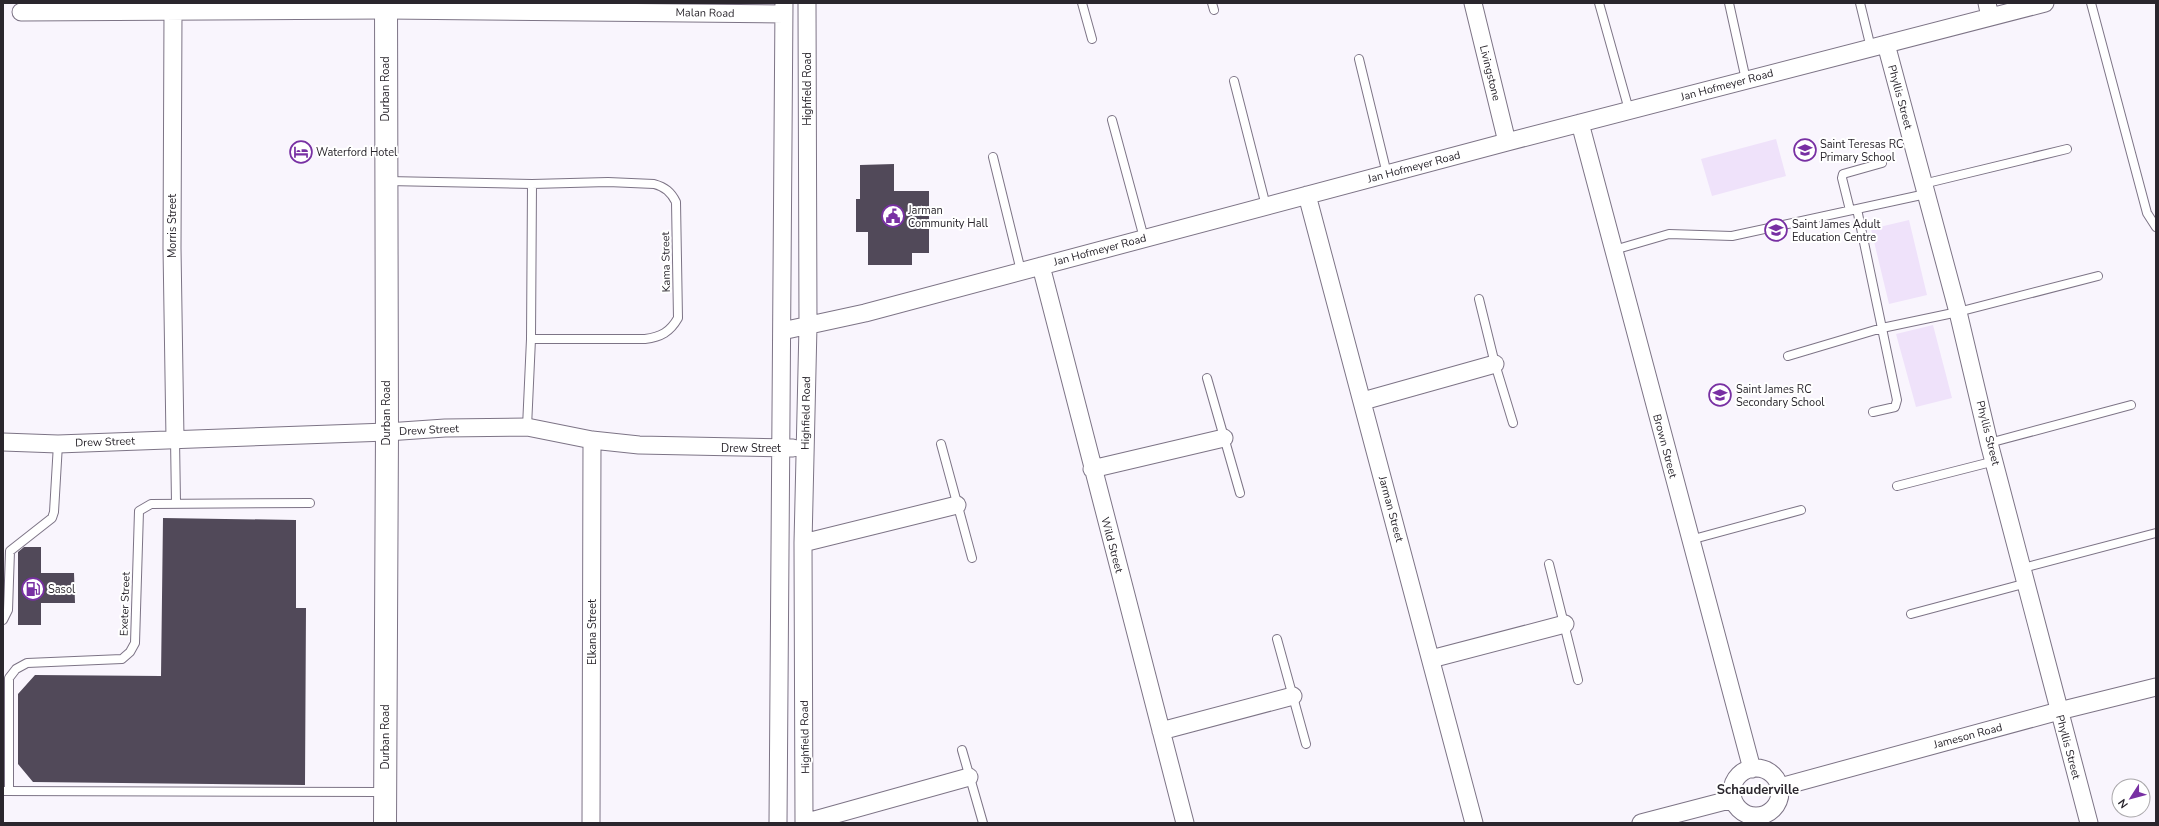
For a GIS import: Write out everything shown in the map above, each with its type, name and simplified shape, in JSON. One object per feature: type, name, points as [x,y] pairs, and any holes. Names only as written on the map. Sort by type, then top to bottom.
[{"type":"street","name":"Highfield Road","points":[[804,823],[803,543],[808,326],[808,3]]},
{"type":"street","name":"Livingstone","points":[[1473,3],[1508,142]]},
{"type":"street","name":"Jan Hofmeyer Road","points":[[782,331],[808,326],[1041,266],[1629,110],[1879,46],[1988,10],[2045,3]]},
{"type":"street","name":"Malan Road","points":[[21,12],[173,12],[386,7],[784,8]]},
{"type":"street","name":"Durban Road","points":[[384,823],[387,432],[385,181],[386,7]]},
{"type":"street","name":"Highfield Road","points":[[778,823],[782,448],[784,8]]},
{"type":"street","name":"Morris Street","points":[[173,12],[172,248],[175,439]]},
{"type":"street","name":"Phyllis Street","points":[[1879,46],[1924,189],[1958,312],[1989,442],[2089,823]]},
{"type":"street","name":"Brown Street","points":[[1580,123],[1752,768]]},
{"type":"street","name":"Jarman Street","points":[[1307,195],[1474,823]]},
{"type":"street","name":"Wild Street","points":[[1041,266],[1092,469],[1185,823]]},
{"type":"street","points":[[1363,401],[1495,364]]},
{"type":"street","name":"Drew Street","points":[[3,442],[58,444],[387,432],[445,428],[528,427],[592,440],[639,445],[806,448]]},
{"type":"street","points":[[1092,469],[1224,438]]},
{"type":"street","name":"Elkana Street","points":[[591,823],[592,440]]},
{"type":"street","points":[[803,543],[957,505]]},
{"type":"street","points":[[1431,660],[1565,624]]},
{"type":"street","name":"Jameson Road","points":[[1780,787],[2059,711],[2156,687]]},
{"type":"street","points":[[1161,731],[1293,696]]},
{"type":"street","points":[[1752,768],[1759,768],[1772,775],[1780,787],[1780,795],[1774,809],[1762,820],[1747,815],[1741,811],[1733,800],[1734,783],[1744,771],[1752,768]]},
{"type":"street","points":[[804,823],[969,777]]},
{"type":"street","points":[[1641,823],[1733,800]]},
{"type":"lane","points":[[1082,3],[1092,39]]},
{"type":"lane","points":[[1599,3],[1629,110]]},
{"type":"lane","points":[[1729,3],[1746,80]]},
{"type":"lane","points":[[1860,3],[1879,46]]},
{"type":"lane","points":[[2092,3],[2147,213],[2156,227]]},
{"type":"lane","points":[[1359,59],[1387,174]]},
{"type":"lane","points":[[1234,81],[1266,206]]},
{"type":"lane","points":[[1112,120],[1144,238]]},
{"type":"lane","points":[[1614,250],[1669,234],[1732,236],[1853,210],[2067,149]]},
{"type":"lane","points":[[994,157],[1021,271]]},
{"type":"lane","points":[[1873,412],[1892,408],[1897,403],[1882,328],[1853,210],[1842,178],[1843,174],[1882,163]]},
{"type":"lane","name":"Kama Street","points":[[385,181],[532,184],[623,182],[654,184],[667,190],[676,202],[678,318],[667,333],[653,338],[531,339]]},
{"type":"lane","points":[[528,427],[531,339],[532,184]]},
{"type":"lane","points":[[1788,356],[1882,328],[1958,312],[2098,276]]},
{"type":"lane","points":[[1479,299],[1495,364],[1513,423]]},
{"type":"lane","points":[[1207,378],[1240,493]]},
{"type":"lane","points":[[1989,442],[2131,404]]},
{"type":"lane","points":[[175,439],[176,503]]},
{"type":"lane","points":[[3,620],[8,610],[6,550],[52,518],[54,512],[58,444]]},
{"type":"lane","points":[[941,444],[972,558]]},
{"type":"lane","points":[[1897,486],[1994,461]]},
{"type":"lane","name":"Exeter Street","points":[[6,791],[9,678],[16,669],[27,663],[122,659],[130,652],[134,643],[139,511],[151,504],[310,503]]},
{"type":"lane","points":[[1690,540],[1801,510]]},
{"type":"lane","points":[[1911,614],[2025,575],[2156,533]]},
{"type":"lane","points":[[1549,564],[1578,680]]},
{"type":"lane","points":[[1277,639],[1306,744]]},
{"type":"lane","points":[[962,750],[983,823]]},
{"type":"lane","points":[[6,791],[385,792]]},
{"type":"shaded area","points":[[1776,139],[1786,176],[1712,196],[1701,159]]},
{"type":"shaded area","points":[[1909,220],[1927,295],[1889,304],[1871,229]]},
{"type":"shaded area","points":[[1933,325],[1952,398],[1916,407],[1896,334]]},
{"type":"building","name":"Jarman Community Hall","points":[[894,164],[894,191],[929,191],[929,253],[912,253],[912,265],[868,265],[868,232],[856,232],[856,199],[860,199],[860,165]]},
{"type":"building","points":[[163,518],[296,520],[296,608],[306,608],[305,785],[33,782],[18,764],[18,694],[35,675],[161,676]]},
{"type":"building","points":[[24,547],[41,547],[41,573],[74,573],[75,603],[41,603],[41,625],[18,625],[18,552]]},
{"type":"place","name":"Saint Teresas RC Primary School","points":[[1805,150]]},
{"type":"place","name":"Waterford Hotel","points":[[301,152]]},
{"type":"place","name":"Jarman Community Hall","points":[[893,216]]},
{"type":"place","name":"Saint James Adult Education Centre","points":[[1776,230]]},
{"type":"place","name":"Saint James RC Secondary School","points":[[1720,395]]},
{"type":"place","name":"Sasol","points":[[33,589]]},
{"type":"district","name":"Schauderville","points":[[1758,790]]}]
